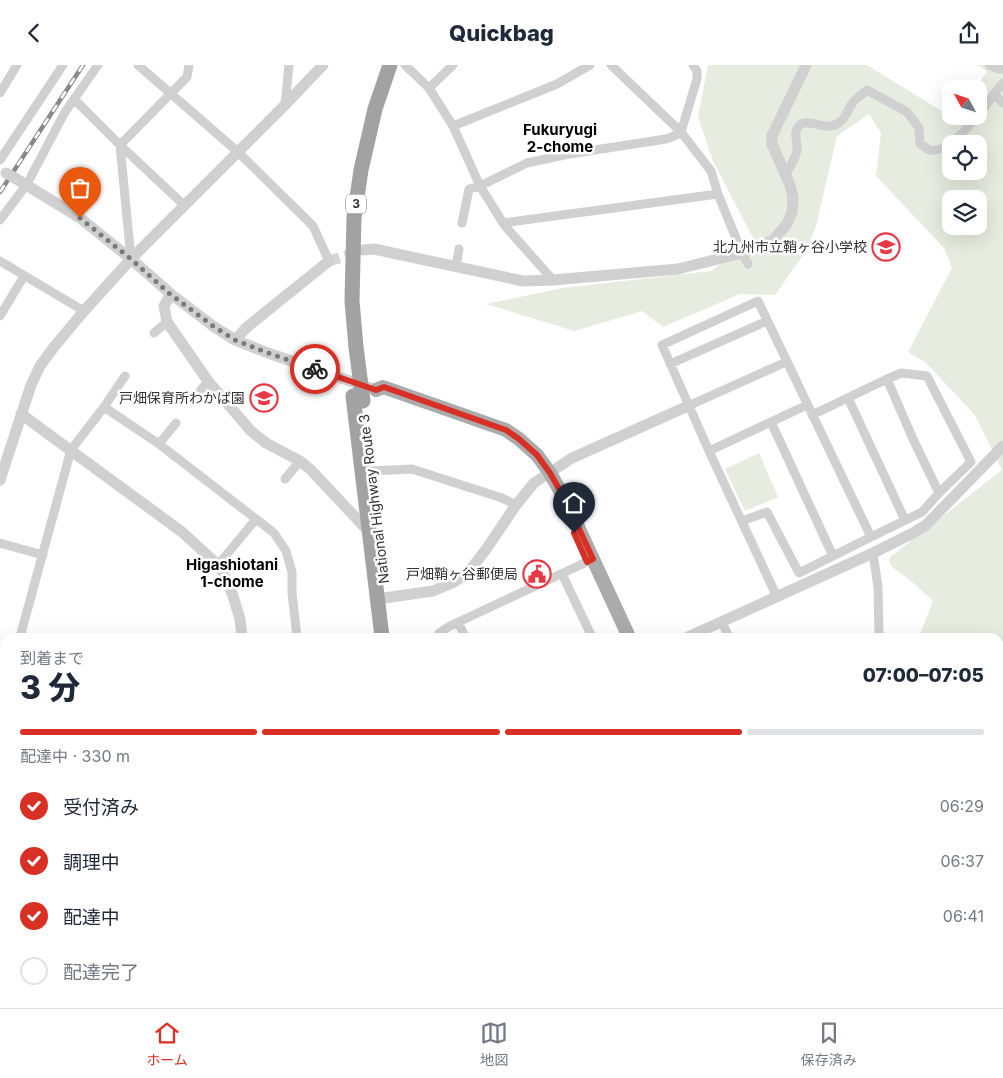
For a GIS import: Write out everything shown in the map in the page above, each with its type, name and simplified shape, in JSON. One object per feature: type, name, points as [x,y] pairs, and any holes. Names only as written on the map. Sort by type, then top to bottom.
[{"type":"highway","name":"National Highway Route 3","points":[[381,65],[367,107],[353,167],[346,219],[346,300],[358,398],[370,533],[381,599],[389,633]]},
{"type":"highway","name":"National Highway Route 3","points":[[352,346],[354,218],[361,170],[374,109],[390,65]]},
{"type":"highway","name":"National Highway Route 3","points":[[358,398],[371,471],[382,633]]},
{"type":"main road","points":[[376,390],[381,394],[488,429],[516,445],[547,475],[627,633]]},
{"type":"main road","points":[[590,561],[619,633]]},
{"type":"street","points":[[0,93],[17,65]]},
{"type":"street","points":[[0,160],[63,65]]},
{"type":"street","points":[[0,220],[27,184],[65,112],[98,65]]},
{"type":"street","points":[[138,65],[238,152],[313,226],[329,261],[247,327],[235,340]]},
{"type":"street","points":[[131,259],[120,145],[187,77],[189,65]]},
{"type":"street","points":[[285,105],[289,65]]},
{"type":"street","points":[[0,479],[31,385],[40,366],[84,311],[131,259],[323,65]]},
{"type":"street","points":[[405,65],[429,88],[453,127],[480,185],[503,223],[552,280]]},
{"type":"street","points":[[429,88],[453,65]]},
{"type":"street","points":[[453,127],[557,84],[590,65]]},
{"type":"street","points":[[611,65],[681,131],[711,171],[718,194],[742,253],[748,263]]},
{"type":"street","points":[[462,223],[469,189],[527,163],[569,154],[666,139],[674,136],[681,131],[697,79],[697,71],[693,65]]},
{"type":"street","points":[[363,250],[374,249],[523,281],[678,269],[742,253],[773,240],[787,225],[792,212],[793,197],[790,185],[772,144],[772,136],[806,65]]},
{"type":"street","points":[[989,65],[1003,69]]},
{"type":"street","points":[[988,102],[1003,83]]},
{"type":"street","points":[[786,175],[795,156],[797,148],[795,133],[800,124],[831,126],[842,121],[854,101],[866,90],[907,112],[919,128],[920,143],[929,150],[940,149],[953,142],[970,125]]},
{"type":"street","points":[[994,94],[1003,103]]},
{"type":"street","points":[[74,99],[185,206]]},
{"type":"street","points":[[7,173],[80,218],[131,259],[170,294],[235,340],[376,390]]},
{"type":"street","points":[[503,223],[718,194]]},
{"type":"street","points":[[456,267],[459,249]]},
{"type":"street","points":[[0,261],[84,311]]},
{"type":"street","points":[[0,316],[24,276]]},
{"type":"street","points":[[170,294],[164,306],[167,322],[208,381],[251,431],[266,443],[300,461],[311,470],[370,533]]},
{"type":"street","points":[[777,597],[688,406],[662,345],[758,301],[870,537]]},
{"type":"street","points":[[670,364],[767,321]]},
{"type":"street","points":[[154,333],[167,322]]},
{"type":"street","points":[[381,599],[433,591],[452,583],[468,573],[487,549],[516,505],[534,483],[572,458],[786,362]]},
{"type":"street","points":[[742,521],[767,511],[799,573],[922,511],[971,463],[927,375],[901,373],[812,415]]},
{"type":"street","points":[[21,633],[71,450],[125,376]]},
{"type":"street","points":[[886,379],[939,493]]},
{"type":"street","points":[[192,401],[208,381]]},
{"type":"street","points":[[848,398],[905,520]]},
{"type":"street","points":[[709,451],[807,405]]},
{"type":"street","points":[[104,407],[159,444],[274,533],[286,551],[292,572],[292,593],[297,633]]},
{"type":"street","points":[[21,414],[182,531],[218,565],[234,595],[242,633]]},
{"type":"street","points":[[771,422],[833,556]]},
{"type":"street","points":[[159,444],[176,423]]},
{"type":"street","points":[[698,633],[913,533],[926,525],[1003,446]]},
{"type":"street","points":[[285,479],[300,461]]},
{"type":"street","points":[[371,471],[412,469],[502,498],[516,505]]},
{"type":"street","points":[[218,565],[256,519]]},
{"type":"street","points":[[0,543],[43,555]]},
{"type":"street","points":[[872,553],[878,587],[879,633]]},
{"type":"street","points":[[439,633],[458,622],[590,561]]},
{"type":"street","points":[[562,573],[590,633]]},
{"type":"street","points":[[458,622],[463,633]]},
{"type":"street","points":[[722,623],[727,633]]},
{"type":"shaded area","points":[[708,65],[867,65],[942,111],[942,125],[988,125],[988,80],[981,80],[987,71],[977,65],[1003,65],[1003,633],[921,633],[933,601],[891,566],[889,558],[1002,470],[975,415],[925,362],[908,352],[952,268],[944,248],[876,176],[881,133],[869,114],[837,136],[816,226],[806,251],[775,295],[740,294],[663,327],[642,311],[574,331],[486,304],[563,288],[711,271],[754,240],[713,161],[698,116]]},
{"type":"shaded area","points":[[759,453],[778,497],[745,511],[725,469]]},
{"type":"tunnel","points":[[329,261],[359,252]]},
{"type":"railway","points":[[0,192],[83,65]]},
{"type":"way so far","points":[[80,218],[131,259],[170,294],[213,326],[235,340],[315,369]]},
{"type":"place","name":"北九州市立鞘ヶ谷小学校","points":[[886,247]]},
{"type":"place","name":"戸畑保育所わかば園","points":[[264,398]]},
{"type":"place","name":"戸畑鞘ヶ谷郵便局","points":[[537,574]]},
{"type":"district","name":"Fukuryugi 2-chome","points":[[560,138]]},
{"type":"district","name":"Higashiotani 1-chome","points":[[232,574]]},
{"type":"route","points":[[315,369],[376,390],[384,387],[506,430],[537,455],[550,473],[566,501],[593,559],[587,562],[574,533]]}]
